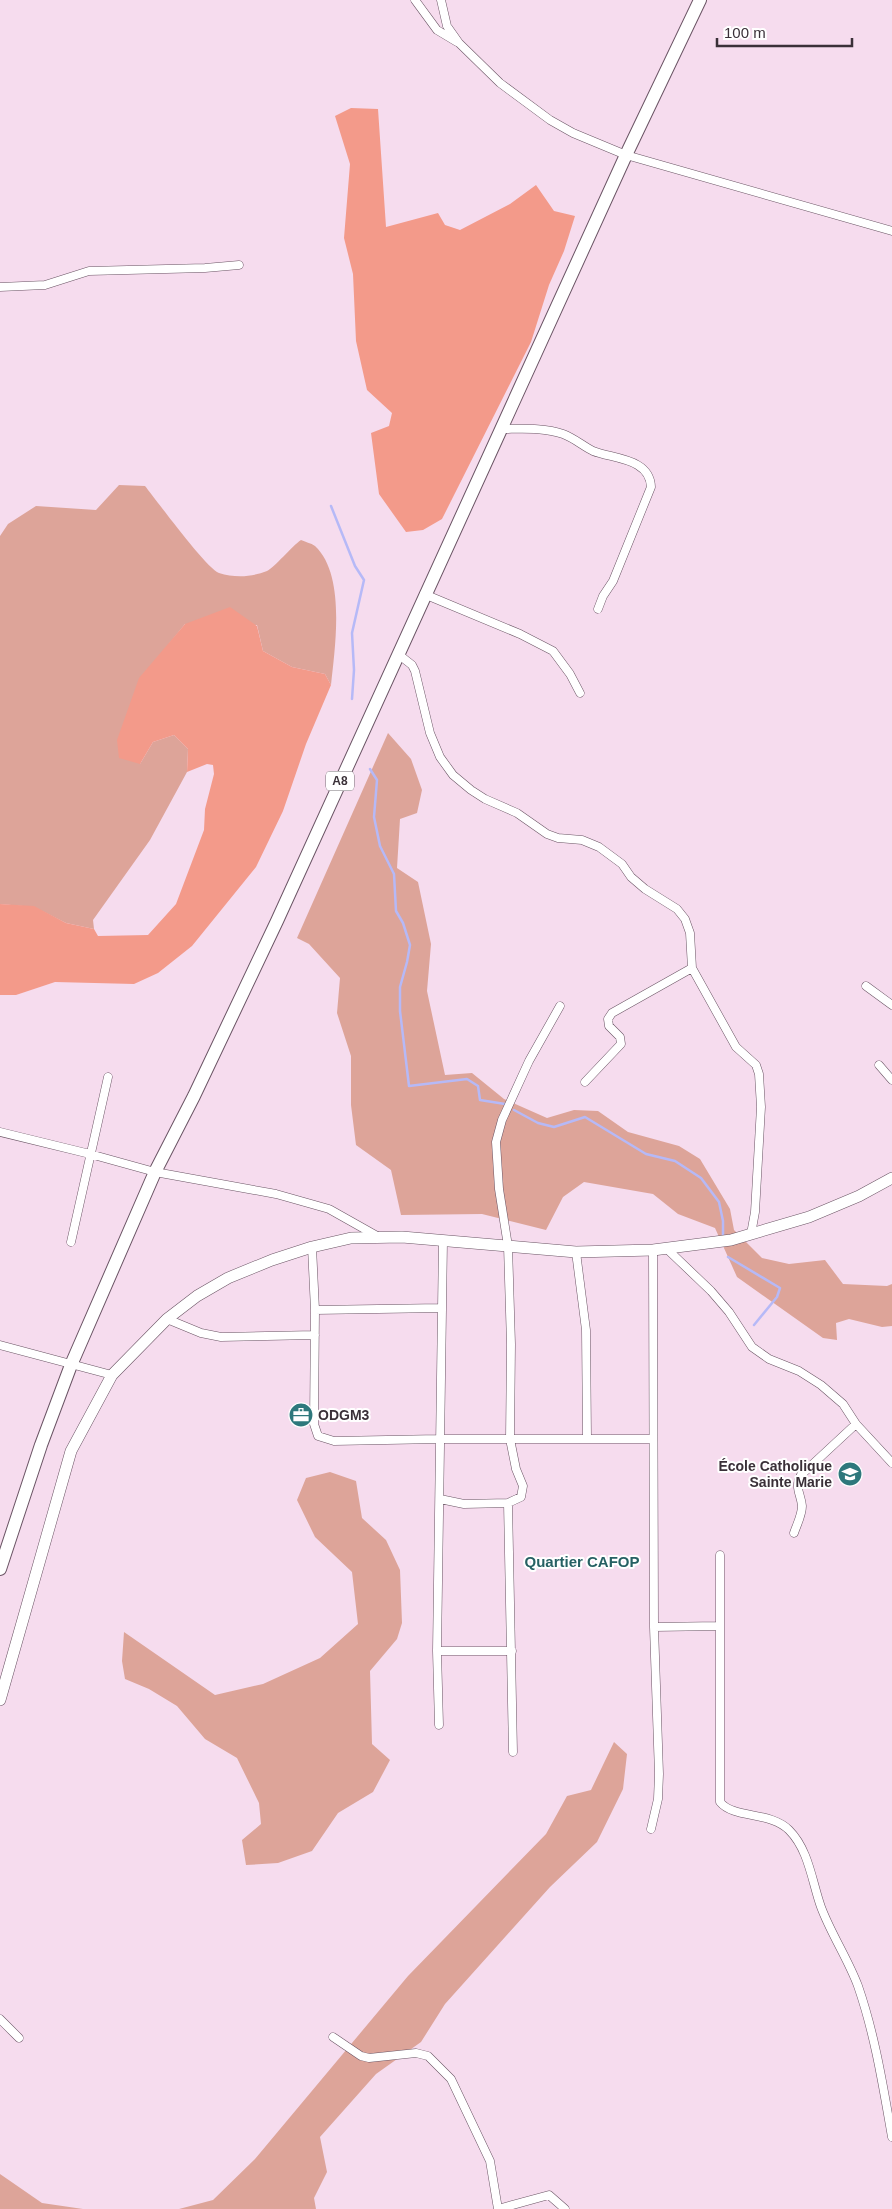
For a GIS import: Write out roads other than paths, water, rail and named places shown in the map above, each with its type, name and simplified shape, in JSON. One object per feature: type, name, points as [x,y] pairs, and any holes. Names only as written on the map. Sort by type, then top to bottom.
[{"type":"main road","name":"A8","points":[[0,1570],[38,1453],[71,1365],[155,1172],[227,1026],[626,155],[700,0]]},
{"type":"street","points":[[415,0],[437,30],[459,43]]},
{"type":"street","points":[[441,0],[447,26],[459,43],[500,83],[550,120],[573,133],[626,155],[892,230]]},
{"type":"street","points":[[0,287],[45,284],[88,271],[205,268],[239,265]]},
{"type":"street","points":[[501,428],[562,434],[594,451],[618,456],[644,469],[649,474],[651,487],[613,581],[603,596],[598,609]]},
{"type":"street","points":[[424,594],[520,634],[553,651],[570,674],[580,692]]},
{"type":"street","points":[[398,654],[412,665],[415,671],[430,733],[440,757],[454,775],[478,795],[517,813],[547,834],[558,838],[582,840],[599,847],[622,864],[631,877],[645,889],[677,909],[686,919],[690,933],[692,968],[736,1047],[756,1065],[759,1074],[761,1106],[755,1212],[751,1234]]},
{"type":"street","points":[[585,1082],[621,1044],[620,1037],[609,1026],[608,1019],[612,1014],[692,968]]},
{"type":"street","points":[[866,986],[892,1005]]},
{"type":"street","points":[[440,1499],[464,1504],[508,1503],[521,1497],[523,1486],[516,1469],[510,1438],[511,1344],[508,1246],[496,1142],[502,1120],[529,1061],[560,1006]]},
{"type":"street","points":[[879,1065],[892,1080]]},
{"type":"street","points":[[71,1242],[108,1078]]},
{"type":"street","points":[[0,1132],[155,1172],[276,1194],[341,1215],[377,1236]]},
{"type":"street","points":[[0,1700],[66,1462],[112,1374],[167,1319],[197,1296],[228,1278],[272,1260],[312,1247],[351,1238],[377,1236],[576,1252],[653,1250],[731,1240],[817,1213],[859,1196],[892,1178]]},
{"type":"street","points":[[440,1725],[438,1651],[439,1439],[443,1241]]},
{"type":"street","points":[[312,1247],[315,1310],[314,1424],[318,1436],[334,1441],[510,1438],[652,1439]]},
{"type":"street","points":[[666,1248],[711,1291],[734,1318],[752,1347],[769,1359],[799,1371],[822,1385],[843,1404],[856,1424],[892,1463]]},
{"type":"street","points":[[651,1829],[658,1798],[659,1774],[654,1626],[652,1439],[653,1250]]},
{"type":"street","points":[[576,1252],[586,1330],[587,1438]]},
{"type":"street","points":[[315,1310],[441,1308]]},
{"type":"street","points":[[167,1319],[201,1332],[221,1337],[314,1335]]},
{"type":"street","points":[[0,1345],[71,1365],[112,1374]]},
{"type":"street","points":[[794,1533],[802,1514],[802,1504],[797,1483],[801,1475],[856,1424]]},
{"type":"street","points":[[508,1503],[513,1752]]},
{"type":"street","points":[[720,1555],[720,1802],[725,1808],[768,1818],[779,1823],[789,1830],[800,1845],[821,1907],[857,1983],[870,2022],[892,2137]]},
{"type":"street","points":[[654,1626],[719,1626]]},
{"type":"street","points":[[438,1651],[512,1651]]},
{"type":"street","points":[[0,2018],[19,2038]]},
{"type":"street","points":[[333,2037],[360,2056],[369,2058],[416,2053],[428,2056],[451,2079],[490,2161],[498,2209],[549,2195],[565,2209]]},
{"type":"waterway","points":[[331,506],[355,566],[364,580],[352,633],[354,670],[352,699]]},
{"type":"waterway","points":[[370,769],[377,780],[374,817],[380,846],[394,874],[396,911],[403,923],[410,945],[400,987],[400,1011],[409,1086],[467,1079],[478,1086],[480,1100],[505,1104]]},
{"type":"waterway","points":[[514,1110],[538,1123],[554,1127],[585,1117],[646,1154],[675,1161],[701,1178],[719,1202],[723,1221],[723,1235]]},
{"type":"waterway","points":[[728,1257],[780,1288],[777,1297],[754,1325]]},
{"type":"place","name":"ODGM3","points":[[301,1415]]},
{"type":"place","name":"École Catholique Sainte Marie","points":[[850,1474]]},
{"type":"district","name":"Quartier CAFOP","points":[[582,1561]]}]
